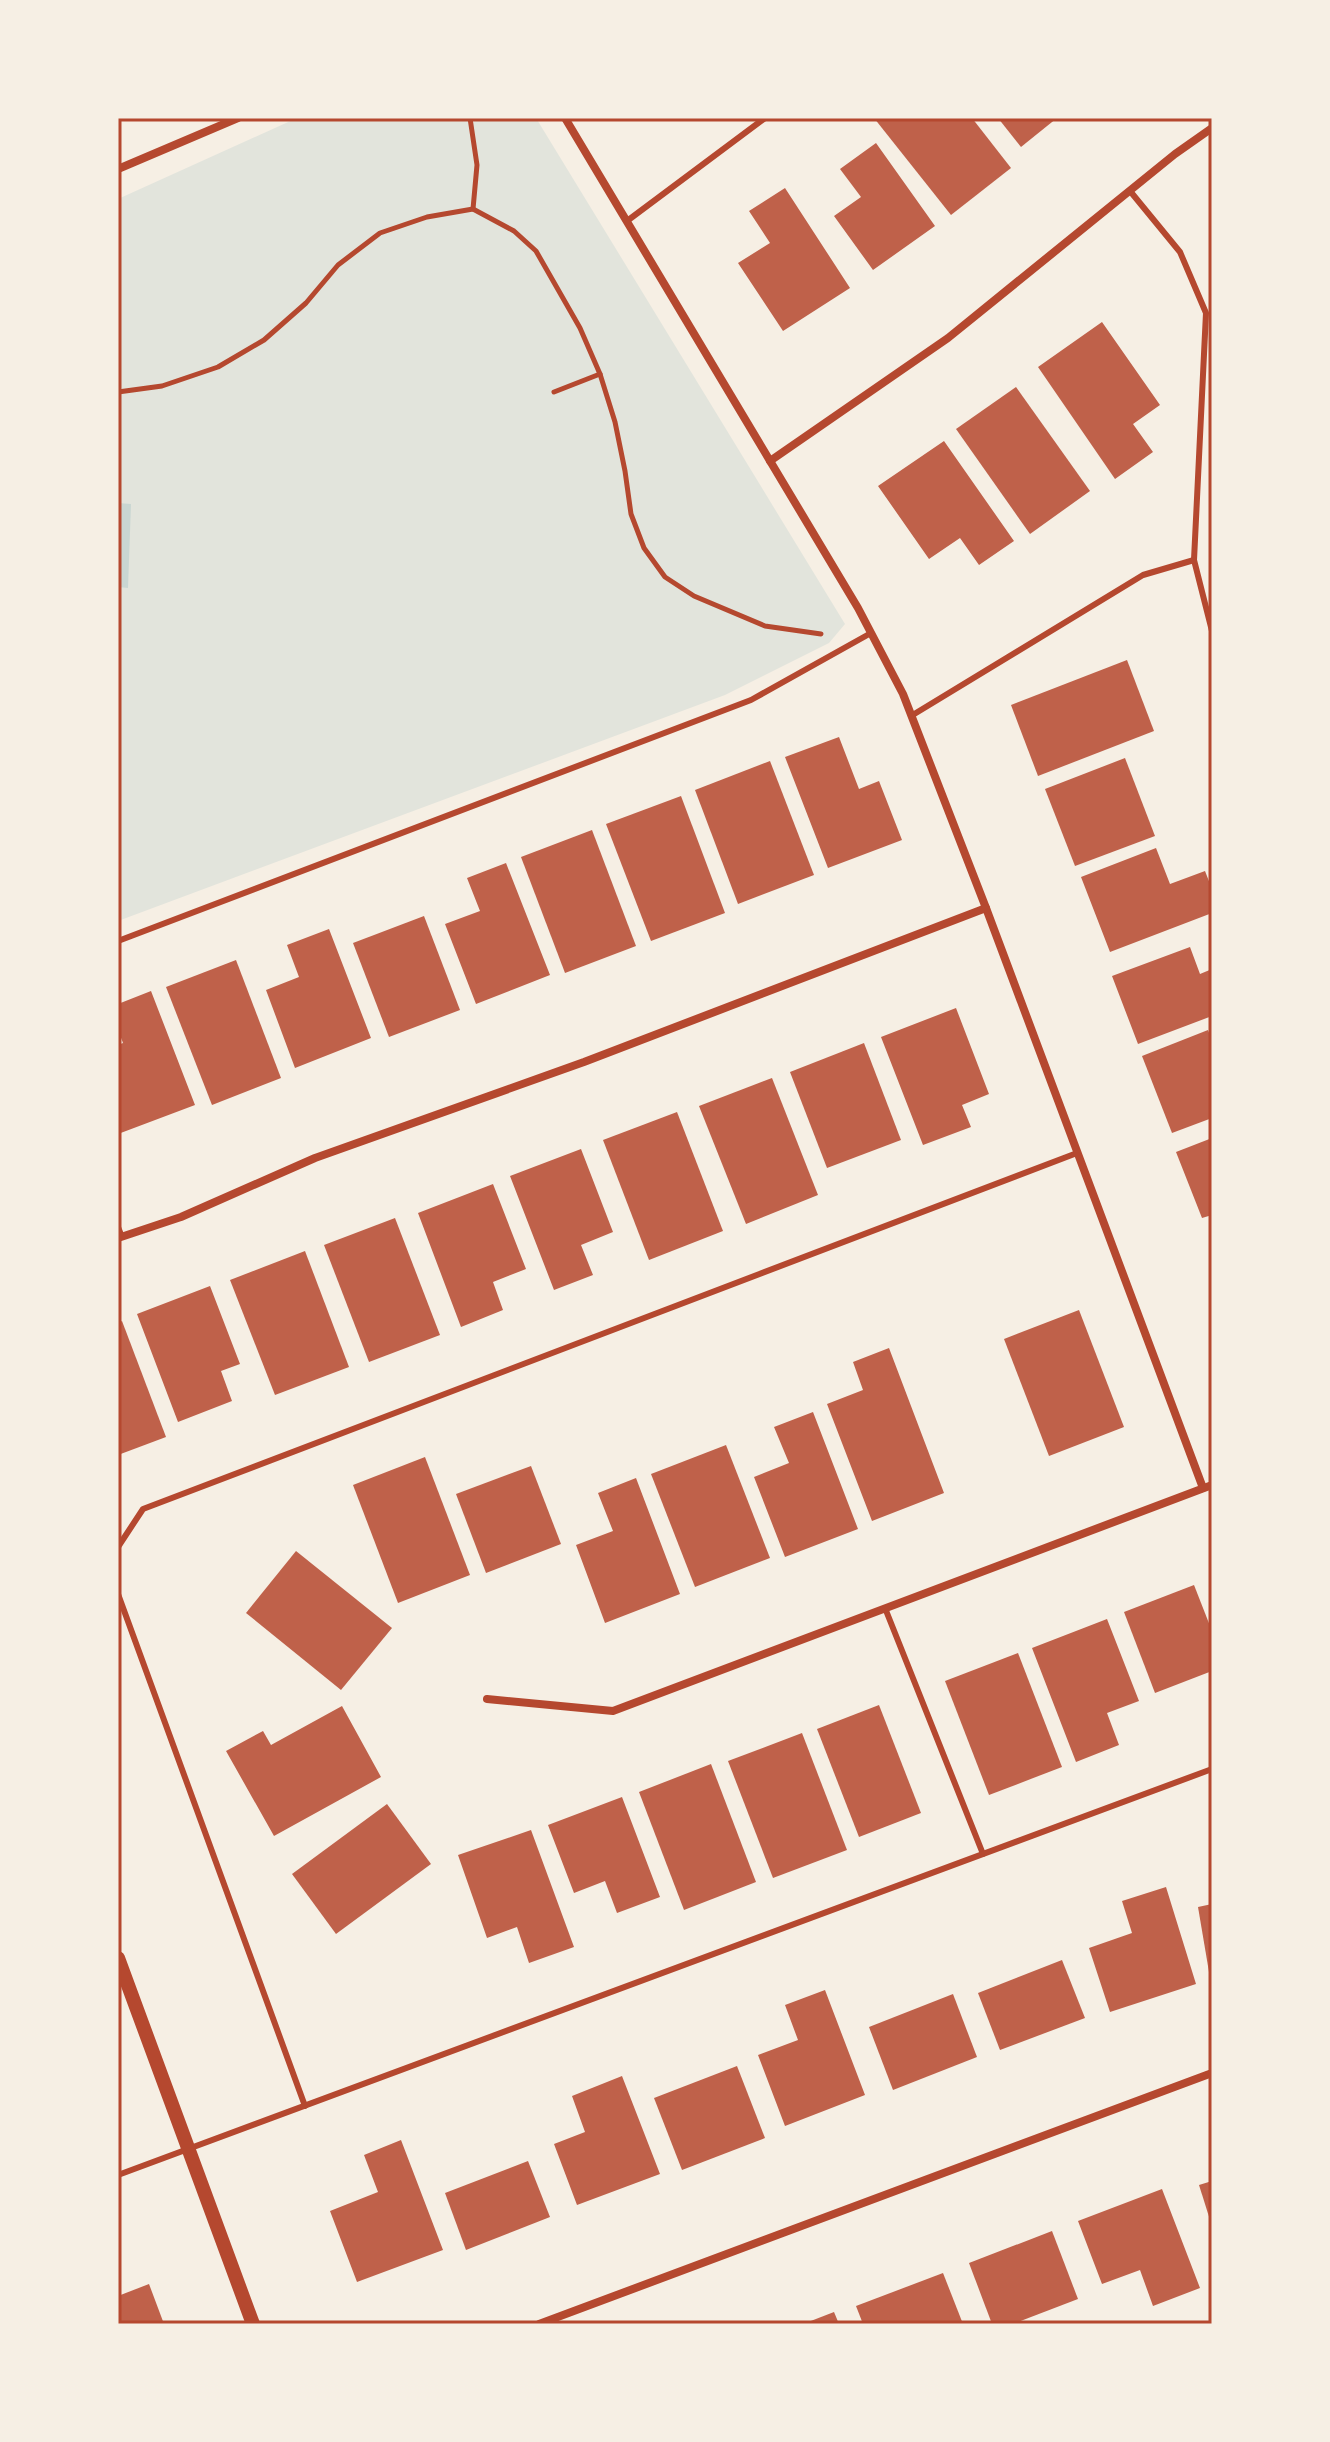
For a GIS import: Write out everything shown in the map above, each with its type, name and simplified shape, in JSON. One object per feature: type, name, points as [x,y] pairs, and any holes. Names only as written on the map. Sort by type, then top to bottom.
[{"type":"street","points":[[118,169],[238,118]]},
{"type":"street","points":[[487,1699],[613,1711],[1208,1487],[911,716],[871,633],[565,118]]},
{"type":"street","points":[[770,461],[948,338],[1212,128]]},
{"type":"street","points":[[120,1237],[181,1217],[315,1158],[584,1062],[986,908]]},
{"type":"street","points":[[118,1958],[253,2324]]},
{"type":"street","points":[[539,2324],[1212,2073]]},
{"type":"lane","points":[[627,221],[765,118]]},
{"type":"lane","points":[[1130,191],[1180,252],[1206,313],[1194,560],[1212,631]]},
{"type":"lane","points":[[911,716],[1143,575],[1194,560]]},
{"type":"lane","points":[[118,941],[751,700],[871,633]]},
{"type":"lane","points":[[118,1547],[143,1509],[1077,1153]]},
{"type":"lane","points":[[118,1227],[120,1237]]},
{"type":"lane","points":[[118,1594],[305,2106]]},
{"type":"lane","points":[[885,1608],[983,1854]]},
{"type":"lane","points":[[118,2175],[1212,1769]]},
{"type":"path","points":[[470,118],[477,165],[473,209]]},
{"type":"path","points":[[118,392],[162,386],[218,367],[264,340],[306,303],[338,265],[380,233],[427,217],[473,209],[514,231],[536,251],[580,328],[600,374],[623,459],[631,514],[644,548],[665,577],[694,596],[765,626],[840,637],[846,647]]},
{"type":"path","points":[[554,392],[600,374]]},
{"type":"shaded area","points":[[297,118],[536,118],[845,624],[829,643],[725,695],[118,921],[118,199]]},
{"type":"shaded area","points":[[118,503],[131,504],[128,588],[118,587]]},
{"type":"building","points":[[874,118],[972,118],[1011,168],[951,215]]},
{"type":"building","points":[[998,118],[1057,118],[1021,147]]},
{"type":"building","points":[[876,143],[935,226],[873,270],[834,216],[861,197],[840,169]]},
{"type":"building","points":[[785,188],[850,288],[783,331],[738,263],[770,243],[749,211]]},
{"type":"building","points":[[1102,322],[1160,405],[1133,424],[1153,452],[1115,479],[1038,367]]},
{"type":"building","points":[[1016,387],[1090,491],[1030,534],[956,429]]},
{"type":"building","points":[[944,441],[1014,541],[979,565],[960,538],[929,559],[878,486]]},
{"type":"building","points":[[1127,660],[1154,731],[1038,776],[1011,705]]},
{"type":"building","points":[[839,737],[859,789],[879,781],[902,840],[828,868],[785,757]]},
{"type":"building","points":[[1125,758],[1155,836],[1075,866],[1045,789]]},
{"type":"building","points":[[770,761],[814,875],[738,904],[695,790]]},
{"type":"building","points":[[681,796],[725,913],[651,941],[606,824]]},
{"type":"building","points":[[592,830],[636,946],[565,973],[521,857]]},
{"type":"building","points":[[1156,848],[1170,884],[1205,871],[1212,889],[1212,913],[1110,952],[1081,877]]},
{"type":"building","points":[[506,863],[550,975],[476,1004],[445,924],[480,911],[467,878]]},
{"type":"building","points":[[424,916],[460,1010],[389,1037],[353,943]]},
{"type":"building","points":[[329,929],[371,1038],[295,1068],[266,990],[299,977],[287,945]]},
{"type":"building","points":[[1190,947],[1200,974],[1212,969],[1212,1016],[1138,1044],[1112,976]]},
{"type":"building","points":[[236,960],[281,1078],[212,1105],[166,987]]},
{"type":"building","points":[[151,991],[195,1105],[118,1134],[118,1045],[123,1043],[118,1030],[118,1004]]},
{"type":"building","points":[[956,1008],[989,1094],[962,1105],[971,1127],[923,1145],[881,1037]]},
{"type":"building","points":[[1208,1030],[1212,1041],[1212,1118],[1172,1133],[1142,1056]]},
{"type":"building","points":[[864,1043],[901,1140],[827,1168],[790,1072]]},
{"type":"building","points":[[772,1078],[818,1195],[746,1224],[699,1106]]},
{"type":"building","points":[[677,1112],[723,1231],[649,1260],[603,1140]]},
{"type":"building","points":[[1212,1138],[1212,1215],[1202,1218],[1176,1152]]},
{"type":"building","points":[[581,1149],[613,1232],[581,1245],[593,1275],[554,1290],[510,1176]]},
{"type":"building","points":[[493,1184],[526,1269],[493,1282],[503,1310],[461,1327],[418,1213]]},
{"type":"building","points":[[395,1218],[440,1335],[369,1362],[324,1245]]},
{"type":"building","points":[[305,1251],[349,1367],[275,1395],[230,1280]]},
{"type":"building","points":[[210,1286],[240,1364],[221,1371],[232,1401],[178,1422],[137,1314]]},
{"type":"building","points":[[1079,1310],[1124,1427],[1049,1456],[1004,1339]]},
{"type":"building","points":[[122,1321],[166,1437],[118,1455],[118,1323]]},
{"type":"building","points":[[889,1348],[944,1493],[872,1521],[827,1404],[863,1390],[853,1362]]},
{"type":"building","points":[[813,1412],[858,1529],[785,1557],[754,1477],[789,1463],[774,1427]]},
{"type":"building","points":[[726,1445],[770,1558],[695,1587],[651,1474]]},
{"type":"building","points":[[425,1457],[470,1575],[398,1603],[353,1485]]},
{"type":"building","points":[[531,1466],[561,1544],[486,1573],[456,1494]]},
{"type":"building","points":[[636,1478],[680,1594],[605,1623],[576,1545],[613,1531],[598,1493]]},
{"type":"building","points":[[296,1551],[392,1628],[341,1690],[246,1613]]},
{"type":"building","points":[[1194,1585],[1212,1631],[1212,1671],[1155,1693],[1124,1612]]},
{"type":"building","points":[[1107,1619],[1139,1701],[1107,1713],[1119,1745],[1076,1762],[1032,1648]]},
{"type":"building","points":[[1018,1653],[1062,1767],[989,1795],[945,1681]]},
{"type":"building","points":[[879,1705],[921,1813],[859,1837],[817,1729]]},
{"type":"building","points":[[342,1706],[381,1777],[274,1836],[226,1751],[263,1731],[271,1745]]},
{"type":"building","points":[[802,1733],[847,1850],[773,1878],[728,1761]]},
{"type":"building","points":[[711,1764],[756,1882],[684,1910],[639,1792]]},
{"type":"building","points":[[622,1797],[660,1897],[617,1913],[605,1881],[574,1893],[548,1825]]},
{"type":"building","points":[[387,1804],[431,1864],[336,1934],[292,1874]]},
{"type":"building","points":[[531,1830],[574,1947],[529,1963],[517,1927],[487,1938],[458,1855]]},
{"type":"building","points":[[1166,1887],[1196,1984],[1110,2012],[1089,1948],[1132,1933],[1122,1901]]},
{"type":"building","points":[[1212,1904],[1212,1971],[1209,1972],[1198,1907]]},
{"type":"building","points":[[1062,1960],[1085,2018],[1000,2050],[978,1993]]},
{"type":"building","points":[[825,1990],[865,2095],[785,2126],[758,2055],[798,2040],[785,2005]]},
{"type":"building","points":[[953,1994],[977,2057],[893,2090],[869,2027]]},
{"type":"building","points":[[737,2066],[765,2138],[682,2170],[654,2098]]},
{"type":"building","points":[[622,2076],[660,2174],[577,2205],[554,2144],[585,2132],[572,2096]]},
{"type":"building","points":[[401,2140],[443,2250],[357,2282],[330,2211],[378,2192],[364,2155]]},
{"type":"building","points":[[528,2161],[550,2217],[466,2250],[445,2193]]},
{"type":"building","points":[[1212,2181],[1212,2223],[1211,2223],[1199,2185]]},
{"type":"building","points":[[1162,2189],[1200,2288],[1153,2306],[1140,2270],[1102,2284],[1078,2221]]},
{"type":"building","points":[[1052,2231],[1078,2299],[1013,2324],[992,2324],[969,2263]]},
{"type":"building","points":[[943,2273],[963,2324],[863,2324],[856,2306]]},
{"type":"building","points":[[149,2284],[164,2324],[118,2324],[118,2296]]},
{"type":"building","points":[[834,2312],[839,2324],[803,2324]]}]
